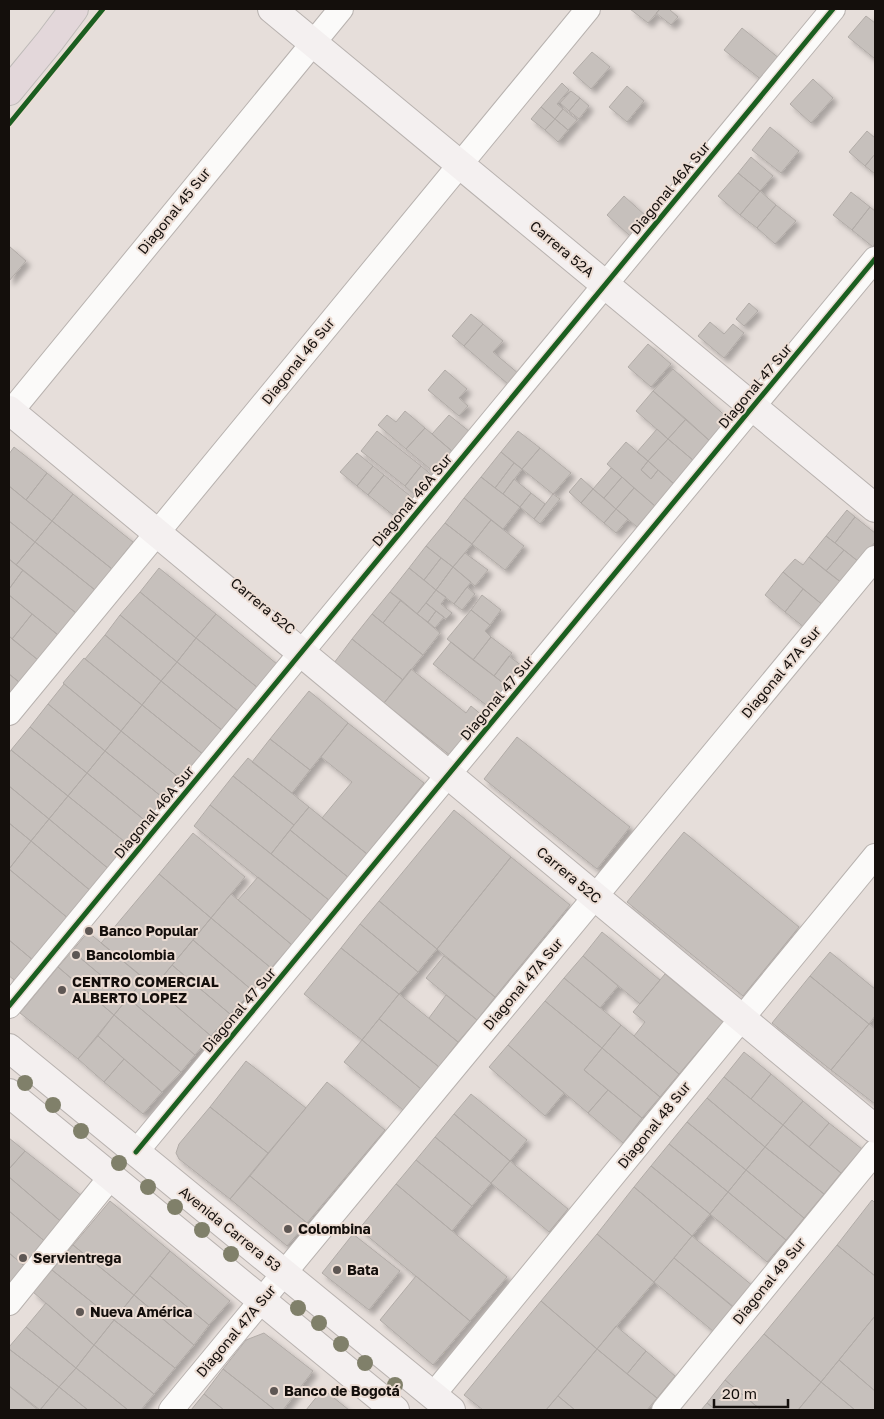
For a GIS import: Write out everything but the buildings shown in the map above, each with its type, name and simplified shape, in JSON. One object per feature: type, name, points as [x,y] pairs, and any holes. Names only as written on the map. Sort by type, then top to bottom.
[{"type":"highway","points":[[9,91],[74,9]]},
{"type":"street","name":"Carrera 52A","points":[[272,9],[875,508]]},
{"type":"street","name":"Diagonal 45 Sur","points":[[9,412],[340,9]]},
{"type":"street","name":"Diagonal 46 Sur","points":[[9,712],[588,9]]},
{"type":"street","name":"Diagonal 46A Sur","points":[[9,1006],[833,9]]},
{"type":"street","name":"Diagonal 47 Sur","points":[[136,1152],[875,259]]},
{"type":"street","name":"Carrera 52C","points":[[9,412],[157,532],[875,1129]]},
{"type":"street","name":"Diagonal 47A Sur","points":[[171,1410],[875,558]]},
{"type":"street","name":"Diagonal 48 Sur","points":[[442,1403],[742,1018],[875,856]]},
{"type":"street","name":"Avenida Carrera 53","points":[[9,1048],[442,1403]]},
{"type":"street","points":[[9,1094],[395,1410]]},
{"type":"street","name":"Diagonal 49 Sur","points":[[664,1410],[875,1152]]},
{"type":"street","points":[[9,1303],[110,1178]]},
{"type":"cycle path","points":[[9,124],[103,9]]},
{"type":"cycle path","points":[[9,1006],[833,9]]},
{"type":"cycle path","points":[[136,1152],[875,259]]},
{"type":"place","name":"Banco Popular","points":[[89,931]]},
{"type":"place","name":"Bancolombia","points":[[76,955]]},
{"type":"place","name":"CENTRO COMERCIAL ALBERTO LOPEZ","points":[[62,990]]},
{"type":"place","name":"Colombina","points":[[288,1229]]},
{"type":"place","name":"Servientrega","points":[[23,1258]]},
{"type":"place","name":"Bata","points":[[337,1270]]},
{"type":"place","name":"Nueva América","points":[[80,1312]]},
{"type":"place","name":"Banco de Bogotá","points":[[274,1391]]}]
